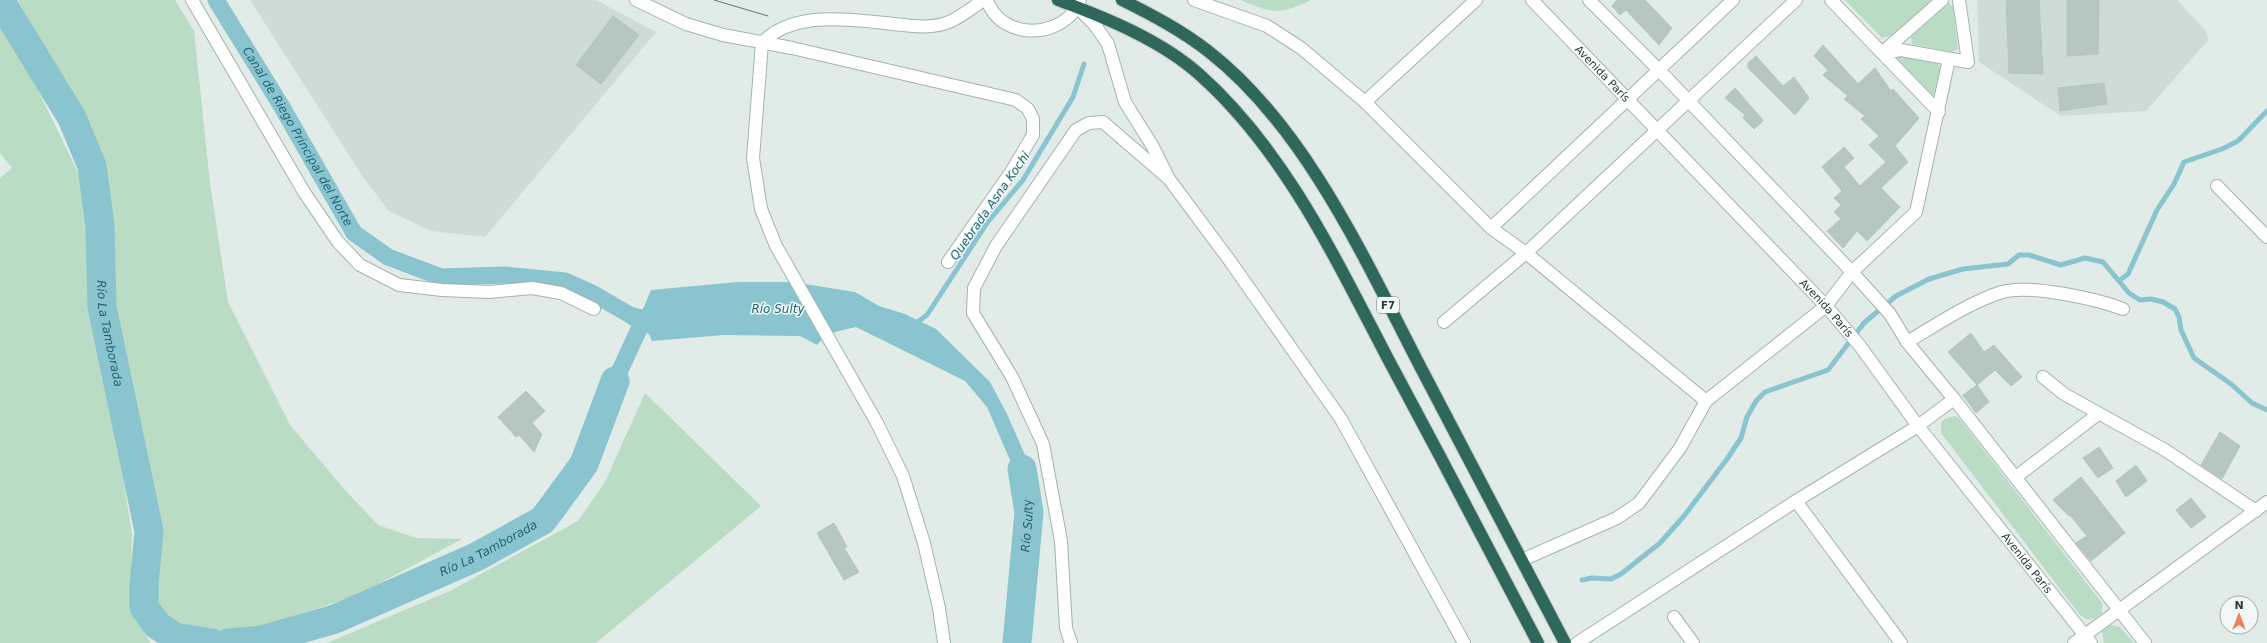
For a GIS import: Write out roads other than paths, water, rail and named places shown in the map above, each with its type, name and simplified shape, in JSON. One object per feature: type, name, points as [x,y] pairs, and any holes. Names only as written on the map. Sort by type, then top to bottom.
[{"type":"highway","name":"F7","points":[[1058,0],[1079,4],[1177,58],[1199,75],[1236,111],[1280,167],[1327,243],[1538,643]]},
{"type":"highway","name":"F7","points":[[1122,0],[1180,31],[1210,52],[1257,97],[1304,157],[1367,266],[1565,643]]},
{"type":"street","points":[[192,0],[304,192],[338,242],[360,265],[399,285],[442,290],[489,292],[532,288],[561,293],[594,309]]},
{"type":"street","points":[[636,0],[686,24],[723,35],[1016,100],[1028,109],[1033,119],[1033,135],[1011,172],[948,262]]},
{"type":"street","points":[[944,643],[940,608],[924,543],[903,476],[877,423],[776,246],[761,209],[753,158],[762,43],[770,35],[795,23],[827,20],[864,21],[923,27],[949,22],[978,4],[978,0]]},
{"type":"street","points":[[986,0],[992,12],[1004,23],[1019,30],[1035,32],[1050,29],[1064,20],[1079,4],[1094,24],[1108,44],[1125,102],[1154,147],[1169,179],[1230,261],[1341,419],[1464,643]]},
{"type":"street","points":[[1194,0],[1267,26],[1301,48],[1365,102],[1492,228],[1526,253],[1706,401]]},
{"type":"street","points":[[1365,102],[1476,0]]},
{"type":"street","name":"Avenida París","points":[[1532,0],[1826,306],[1860,346],[1918,426],[2088,639]]},
{"type":"street","points":[[1589,0],[1659,70],[1852,272],[1890,314],[1908,342],[2016,477],[2145,643]]},
{"type":"street","points":[[1492,228],[1733,0]]},
{"type":"street","points":[[1444,322],[1526,253],[1796,0]]},
{"type":"street","points":[[1831,0],[1939,112]]},
{"type":"street","points":[[1882,52],[1942,0]]},
{"type":"street","points":[[1882,52],[1901,50],[1968,62],[1959,0]]},
{"type":"street","points":[[1522,560],[1617,518],[1639,503],[1680,448],[1706,401],[1826,306],[1852,272],[1916,212],[1939,112],[1948,59]]},
{"type":"street","points":[[1071,643],[1066,628],[1061,541],[1043,444],[1012,377],[973,313],[974,288],[996,246],[1076,130],[1089,123],[1103,122],[1169,179]]},
{"type":"street","points":[[2217,186],[2267,237]]},
{"type":"street","points":[[1908,342],[1969,306],[2004,291],[2027,290],[2093,300],[2123,309]]},
{"type":"street","points":[[2043,377],[2064,394],[2165,450],[2256,511]]},
{"type":"street","points":[[1577,643],[1796,501],[1918,426],[1954,399]]},
{"type":"street","points":[[2016,477],[2098,414]]},
{"type":"street","points":[[1796,501],[1901,643]]},
{"type":"street","points":[[2074,643],[2088,639],[2118,610],[2267,502]]},
{"type":"street","points":[[1674,617],[1693,643]]},
{"type":"water","name":"Río Sulty","points":[[738,282],[792,282],[855,292],[879,306],[905,314],[936,329],[990,382],[1007,414],[1025,455],[1038,507],[1014,509],[1010,460],[987,407],[965,381],[856,327],[827,334],[817,345],[800,336],[724,335],[652,341],[649,334],[628,324],[631,312],[640,312],[644,307],[651,290]]},
{"type":"waterway","name":"Río La Tamborada","points":[[0,0],[72,118],[92,166],[100,226],[102,307],[149,531],[144,585],[144,607],[157,625],[175,637],[212,643]]},
{"type":"waterway","name":"Canal de Riego Principal del Norte","points":[[216,0],[282,107],[354,233],[388,257],[441,277],[505,275],[565,281],[592,293],[630,315],[644,319]]},
{"type":"waterway","name":"Quebrada Asna Kochi","points":[[915,324],[927,315],[987,223],[1023,180],[1073,97],[1084,64]]},
{"type":"waterway","points":[[2120,280],[2128,274],[2157,210],[2174,184],[2184,162],[2222,149],[2238,141],[2267,111]]},
{"type":"waterway","points":[[1582,580],[1592,578],[1611,579],[1621,574],[1660,543],[1684,516],[1727,459],[1741,438],[1747,417],[1756,401],[1765,392],[1828,370],[1864,323],[1896,296],[1929,279],[1963,269],[2008,264],[2019,255],[2029,255],[2061,265],[2085,258],[2103,262],[2129,293],[2140,300],[2151,299],[2163,302],[2175,309],[2179,317],[2181,330],[2194,358],[2231,384],[2252,403],[2267,410]]},
{"type":"waterway","name":"Río La Tamborada","points":[[615,381],[639,329]]},
{"type":"waterway","name":"Río La Tamborada","points":[[229,643],[262,640],[335,619],[476,557],[543,520],[584,464],[615,381]]},
{"type":"waterway","name":"Río Sulty","points":[[1017,643],[1029,512],[1022,469]]},
{"type":"tram line","points":[[714,0],[768,16]]}]
